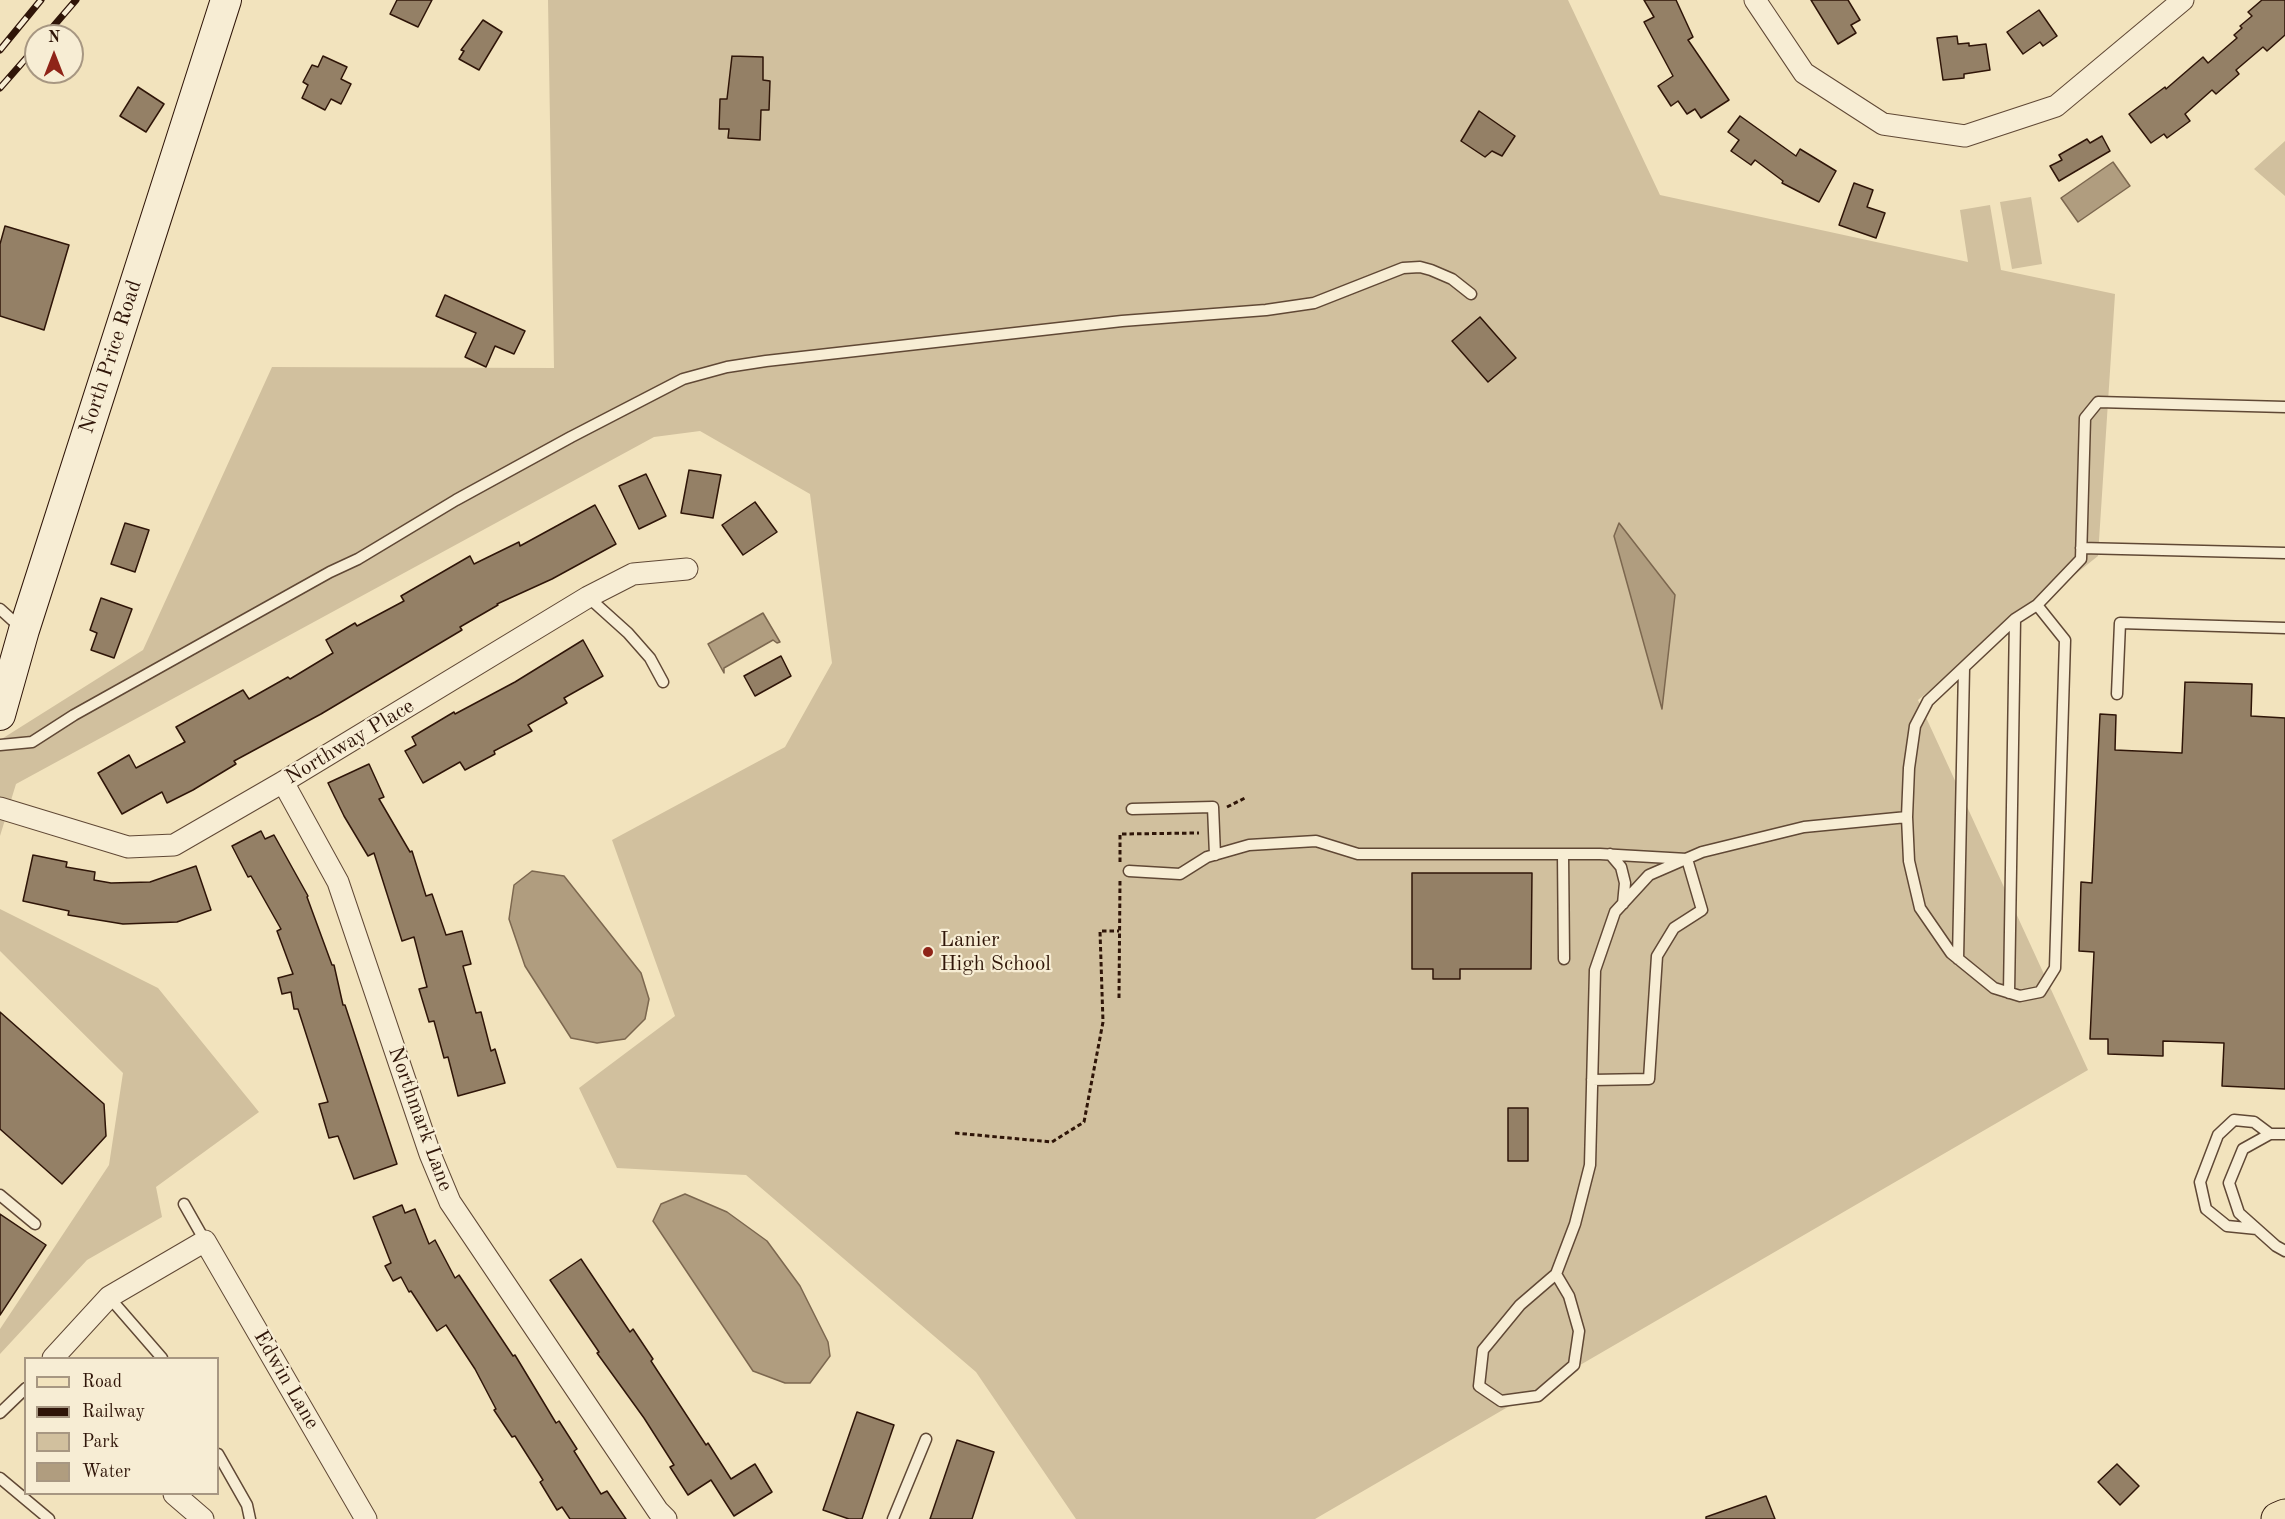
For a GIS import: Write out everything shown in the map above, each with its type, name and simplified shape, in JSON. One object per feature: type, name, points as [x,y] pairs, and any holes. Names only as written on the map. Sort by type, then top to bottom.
[{"type":"main road","points":[[2278,1519],[2285,1516]]},
{"type":"street","name":"North Price Road","points":[[0,714],[24,630],[226,0]]},
{"type":"street","points":[[1755,0],[1804,73],[1883,124],[1965,136],[2056,106],[2183,0]]},
{"type":"street","name":"Northway Place","points":[[0,808],[128,847],[174,844],[283,782],[588,597],[633,574],[687,569]]},
{"type":"street","name":"Northmark Lane","points":[[283,782],[338,882],[430,1154],[450,1202],[658,1511],[666,1519]]},
{"type":"street","points":[[55,1357],[109,1297],[205,1241]]},
{"type":"street","name":"Edwin Lane","points":[[205,1241],[365,1519]]},
{"type":"street","points":[[175,1495],[203,1519]]},
{"type":"lane","points":[[0,745],[32,742],[74,715],[330,572],[358,559],[456,500],[580,432],[683,380],[727,367],[766,361],[1122,321],[1266,310],[1314,303],[1403,268],[1420,267],[1431,270],[1452,279],[1471,294]]},
{"type":"lane","points":[[2037,605],[2064,640],[2055,968],[2040,992],[2020,996],[1994,988],[1951,953],[1920,908],[1909,861],[1907,818],[1909,768],[1915,726],[1928,701],[2016,620],[2037,605],[2081,559],[2085,418],[2098,402],[2285,408]]},
{"type":"lane","points":[[2081,548],[2285,553]]},
{"type":"lane","points":[[588,597],[628,633],[650,658],[663,681]]},
{"type":"lane","points":[[0,609],[24,630]]},
{"type":"lane","points":[[2009,993],[2016,620]]},
{"type":"lane","points":[[2117,694],[2120,623],[2285,628]]},
{"type":"lane","points":[[1958,959],[1964,668]]},
{"type":"lane","points":[[1132,809],[1213,807],[1215,855]]},
{"type":"lane","points":[[1556,1274],[1569,1296],[1579,1331],[1574,1365],[1538,1396],[1501,1401],[1479,1386],[1483,1350],[1520,1305],[1556,1274],[1575,1224],[1590,1165],[1595,970],[1615,912],[1649,875],[1702,852],[1804,827],[1907,818]]},
{"type":"lane","points":[[1129,871],[1180,874],[1215,855],[1249,845],[1316,842],[1358,854],[1610,854],[1687,859]]},
{"type":"lane","points":[[1563,854],[1564,959]]},
{"type":"lane","points":[[1610,854],[1622,867],[1625,883],[1623,904]]},
{"type":"lane","points":[[1592,1080],[1649,1079],[1657,957],[1674,928],[1702,910],[1687,859]]},
{"type":"lane","points":[[2257,1229],[2227,1226],[2206,1209],[2200,1182],[2218,1135],[2234,1120],[2254,1122],[2270,1134]]},
{"type":"lane","points":[[2285,1134],[2270,1134],[2243,1149],[2229,1183],[2239,1213],[2285,1251]]},
{"type":"lane","points":[[0,1195],[35,1224]]},
{"type":"lane","points":[[184,1204],[205,1241]]},
{"type":"lane","points":[[109,1297],[160,1357]]},
{"type":"lane","points":[[0,1413],[24,1390]]},
{"type":"lane","points":[[893,1519],[926,1439]]},
{"type":"lane","points":[[219,1456],[247,1505],[250,1519]]},
{"type":"lane","points":[[0,1478],[49,1519]]},
{"type":"path","points":[[955,1133],[1052,1142],[1084,1122],[1103,1022],[1100,931],[1119,931]]},
{"type":"green space","points":[[548,0],[1568,0],[1660,195],[1968,262],[1960,210],[1990,205],[2001,270],[2115,294],[2098,556],[1918,700],[2088,1070],[1315,1519],[1076,1519],[976,1372],[746,1175],[617,1168],[579,1088],[675,1016],[612,840],[785,747],[832,663],[810,494],[700,431],[654,437],[16,784],[0,836],[0,740],[143,650],[272,367],[554,368]]},
{"type":"green space","points":[[2285,141],[2285,196],[2254,169]]},
{"type":"green space","points":[[2031,197],[2042,264],[2012,269],[2000,202]]},
{"type":"green space","points":[[0,909],[158,988],[259,1112],[156,1187],[162,1217],[87,1260],[0,1354],[0,1329],[109,1165],[123,1073],[0,951]]},
{"type":"water","points":[[2113,162],[2130,186],[2078,222],[2061,198]]},
{"type":"water","points":[[1619,523],[1675,595],[1662,709],[1614,536]]},
{"type":"water","points":[[763,613],[780,642],[773,640],[724,668],[724,673],[708,644]]},
{"type":"water","points":[[532,871],[564,876],[641,973],[649,999],[645,1019],[625,1039],[597,1043],[571,1038],[525,966],[509,919],[514,885]]},
{"type":"water","points":[[685,1194],[727,1212],[767,1241],[800,1286],[828,1342],[830,1356],[810,1383],[785,1383],[753,1371],[653,1221],[661,1204]]},
{"type":"building","points":[[397,0],[432,0],[418,27],[390,14]]},
{"type":"building","points":[[1644,0],[1676,0],[1693,37],[1688,40],[1729,100],[1701,118],[1695,109],[1687,114],[1678,101],[1671,106],[1658,86],[1673,76],[1644,22],[1654,17]]},
{"type":"building","points":[[1811,0],[1848,0],[1860,20],[1851,25],[1856,33],[1838,44]]},
{"type":"building","points":[[2262,0],[2285,0],[2285,35],[2267,51],[2263,47],[2236,70],[2239,74],[2216,94],[2212,90],[2185,114],[2190,121],[2167,138],[2164,134],[2151,143],[2129,114],[2165,87],[2166,89],[2203,57],[2208,63],[2237,38],[2234,35],[2242,28],[2240,26],[2252,16],[2248,12]]},
{"type":"building","points":[[2039,10],[2057,36],[2043,46],[2040,42],[2023,54],[2007,32]]},
{"type":"building","points":[[483,20],[502,32],[479,70],[459,59],[464,51],[461,50]]},
{"type":"building","points":[[1957,36],[1958,44],[1969,43],[1969,46],[1986,44],[1990,70],[1964,74],[1964,78],[1943,80],[1937,38]]},
{"type":"building","points":[[323,56],[347,67],[341,79],[351,84],[341,104],[331,99],[325,110],[302,98],[308,85],[303,82],[312,65],[318,67]]},
{"type":"building","points":[[732,56],[763,57],[763,80],[770,81],[769,110],[761,110],[760,140],[728,138],[729,129],[719,129],[720,99],[727,99]]},
{"type":"building","points":[[138,87],[164,104],[146,132],[120,116]]},
{"type":"building","points":[[1479,111],[1515,136],[1502,156],[1492,151],[1485,157],[1461,141]]},
{"type":"building","points":[[1740,116],[1796,156],[1800,149],[1836,171],[1819,202],[1782,183],[1783,181],[1755,160],[1751,165],[1731,151],[1739,140],[1728,132]]},
{"type":"building","points":[[2102,136],[2110,151],[2059,181],[2050,166],[2062,160],[2059,155],[2087,139],[2090,143]]},
{"type":"building","points":[[1854,183],[1873,190],[1867,207],[1885,213],[1876,238],[1839,225]]},
{"type":"building","points":[[5,226],[69,245],[44,330],[0,316],[0,244]]},
{"type":"building","points":[[445,295],[525,331],[514,354],[495,346],[486,367],[465,357],[476,333],[436,316]]},
{"type":"building","points":[[1480,317],[1516,358],[1488,382],[1452,341]]},
{"type":"building","points":[[689,470],[721,475],[713,518],[681,513]]},
{"type":"building","points":[[646,474],[666,516],[639,529],[619,486]]},
{"type":"building","points":[[755,502],[777,532],[743,555],[722,525]]},
{"type":"building","points":[[595,505],[616,544],[552,579],[497,604],[460,627],[462,630],[321,714],[234,761],[236,764],[193,790],[167,803],[162,792],[122,814],[98,773],[129,755],[136,768],[185,742],[176,727],[243,690],[249,699],[288,677],[290,679],[333,653],[326,640],[355,623],[357,626],[404,601],[401,596],[470,556],[474,564],[519,542],[520,546]]},
{"type":"building","points":[[125,523],[149,530],[135,572],[111,564]]},
{"type":"building","points":[[101,598],[132,609],[114,658],[91,650],[97,633],[90,630]]},
{"type":"building","points":[[583,640],[603,676],[564,698],[567,703],[528,725],[532,731],[494,751],[495,754],[465,770],[460,762],[423,783],[405,751],[416,745],[412,737],[454,712],[455,714],[515,682]]},
{"type":"building","points":[[781,656],[791,676],[755,696],[744,676]]},
{"type":"building","points":[[2185,682],[2252,684],[2251,716],[2285,718],[2285,1089],[2222,1086],[2224,1043],[2163,1041],[2163,1056],[2108,1054],[2108,1039],[2090,1039],[2094,952],[2079,951],[2081,882],[2092,883],[2100,714],[2116,715],[2115,750],[2182,753]]},
{"type":"building","points":[[369,764],[384,797],[379,799],[410,852],[412,851],[426,896],[432,894],[446,935],[462,931],[471,964],[463,966],[476,1013],[481,1012],[491,1051],[495,1049],[505,1083],[458,1096],[448,1057],[444,1058],[434,1021],[429,1022],[419,989],[427,987],[414,937],[402,941],[374,853],[368,856],[344,816],[328,783]]},
{"type":"building","points":[[261,831],[265,839],[274,835],[308,896],[332,965],[334,965],[343,1005],[345,1005],[397,1164],[354,1179],[338,1136],[329,1138],[319,1104],[328,1102],[298,1009],[294,1009],[291,992],[282,994],[278,978],[293,974],[277,931],[281,929],[251,876],[248,877],[232,846]]},
{"type":"building","points":[[33,855],[67,862],[66,867],[95,872],[94,880],[111,883],[150,882],[196,866],[211,910],[177,922],[123,924],[68,915],[69,911],[23,901]]},
{"type":"building","points":[[1412,873],[1532,873],[1531,969],[1460,969],[1460,979],[1433,979],[1433,969],[1412,969]]},
{"type":"building","points":[[0,1012],[104,1104],[106,1136],[62,1184],[0,1129]]},
{"type":"building","points":[[1508,1108],[1528,1108],[1528,1161],[1508,1161]]},
{"type":"building","points":[[402,1205],[405,1213],[415,1209],[429,1244],[435,1240],[455,1278],[459,1275],[513,1356],[515,1355],[556,1423],[559,1421],[577,1449],[574,1451],[601,1494],[607,1491],[626,1519],[570,1519],[562,1507],[557,1510],[540,1482],[543,1480],[515,1436],[512,1437],[494,1410],[496,1409],[475,1369],[446,1325],[437,1331],[401,1277],[393,1281],[385,1266],[391,1263],[373,1217]]},
{"type":"building","points":[[0,1214],[46,1245],[0,1315]]},
{"type":"building","points":[[581,1259],[630,1332],[633,1329],[653,1359],[651,1361],[731,1479],[755,1464],[772,1492],[734,1516],[711,1480],[688,1495],[670,1467],[674,1465],[644,1418],[597,1353],[599,1352],[550,1280]]},
{"type":"building","points":[[857,1412],[894,1425],[862,1519],[849,1519],[823,1510]]},
{"type":"building","points":[[957,1440],[994,1452],[972,1519],[930,1519]]},
{"type":"building","points":[[2117,1464],[2139,1486],[2120,1505],[2098,1482]]},
{"type":"building","points":[[1766,1496],[1775,1519],[1706,1519],[1706,1517]]},
{"type":"railway","points":[[0,50],[41,0]]},
{"type":"railway","points":[[55,24],[76,0]]},
{"type":"railway","points":[[0,88],[24,61]]},
{"type":"place","name":"Lanier High School","points":[[928,952]]}]
